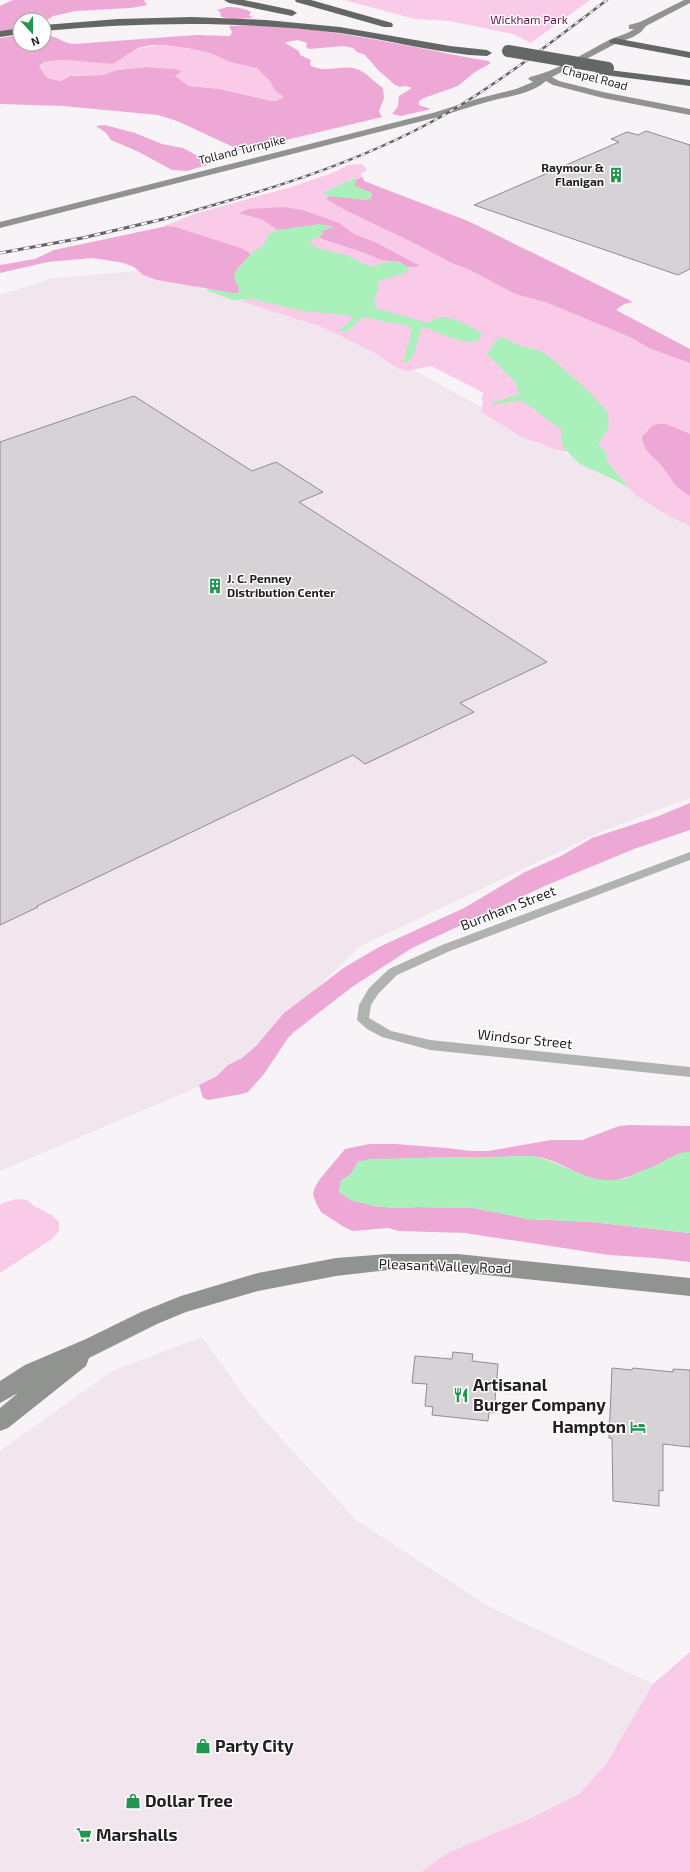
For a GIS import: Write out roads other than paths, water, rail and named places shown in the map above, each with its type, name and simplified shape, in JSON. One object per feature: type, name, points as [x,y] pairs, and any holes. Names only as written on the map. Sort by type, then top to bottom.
[{"type":"highway","points":[[229,0],[487,53]]},
{"type":"highway","points":[[300,0],[397,27]]},
{"type":"highway","points":[[52,27],[149,20],[254,22],[341,30],[465,52],[505,53]]},
{"type":"highway","points":[[0,34],[12,32]]},
{"type":"highway","points":[[434,36],[505,53],[690,83]]},
{"type":"highway","points":[[614,41],[690,55]]},
{"type":"highway","points":[[604,70],[690,79]]},
{"type":"main road","name":"Tolland Turnpike","points":[[0,225],[395,125],[508,94],[536,84],[545,77],[575,63],[614,41],[624,38],[641,28],[643,24],[690,0]]},
{"type":"main road","name":"Chapel Road","points":[[545,77],[556,83],[690,112]]},
{"type":"main road","name":"Chapel Road","points":[[615,95],[690,106]]},
{"type":"main road","name":"Pleasant Valley Road","points":[[0,1393],[33,1372],[94,1346],[148,1318],[218,1293],[282,1276],[356,1264],[388,1262],[458,1263],[690,1287]]},
{"type":"main road","name":"Pleasant Valley Road","points":[[0,1421],[46,1386],[94,1346]]},
{"type":"street","name":"Burnham Street","points":[[363,1020],[364,1005],[373,991],[393,972],[446,948],[690,856]]},
{"type":"street","name":"Windsor Street","points":[[363,1020],[376,1031],[396,1038],[430,1045],[690,1072]]},
{"type":"railway","points":[[166,219],[236,199],[307,176],[343,163],[411,132],[444,115],[486,88],[527,60],[607,0]]},
{"type":"railway","points":[[0,253],[82,238],[166,219]]},
{"type":"place","name":"Raymour & Flanigan","points":[[616,175]]},
{"type":"place","name":"J. C. Penney Distribution Center","points":[[215,586]]},
{"type":"place","name":"Artisanal Burger Company","points":[[461,1395]]},
{"type":"place","name":"Hampton","points":[[638,1427]]},
{"type":"place","name":"Party City","points":[[203,1746]]},
{"type":"place","name":"Dollar Tree","points":[[133,1801]]},
{"type":"place","name":"Marshalls","points":[[84,1835]]},
{"type":"park label","name":"Wickham Park","points":[[529,20]]}]
